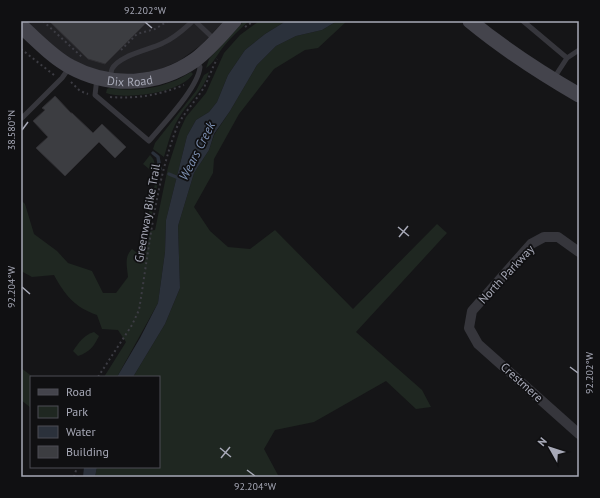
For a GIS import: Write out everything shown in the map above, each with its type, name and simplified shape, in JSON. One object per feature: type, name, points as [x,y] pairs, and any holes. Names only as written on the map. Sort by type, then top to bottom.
[{"type":"main road","points":[[470,21],[485,34],[579,95]]},
{"type":"main road","name":"Dix Road","points":[[21,26],[57,58],[70,67],[104,79],[134,82],[146,81],[182,68],[195,60],[216,41],[238,25]]},
{"type":"street","name":"North Parkway","points":[[469,328],[472,310],[531,244],[544,237],[558,237],[579,252]]},
{"type":"street","name":"Crestmere","points":[[469,328],[478,344],[579,434]]},
{"type":"lane","points":[[21,26],[26,21]]},
{"type":"lane","points":[[195,60],[200,67],[197,80],[149,141],[95,95],[104,79],[122,59],[165,43],[179,34],[194,21],[216,41]]},
{"type":"lane","points":[[523,21],[567,58]]},
{"type":"lane","points":[[553,79],[567,58],[579,50]]},
{"type":"lane","points":[[21,120],[62,78],[70,67]]},
{"type":"path","points":[[43,21],[86,60]]},
{"type":"path","points":[[121,51],[137,34],[154,29],[168,21]]},
{"type":"path","points":[[238,25],[254,21]]},
{"type":"path","name":"Greenway Bike Trail","points":[[99,376],[132,325],[139,310],[160,183],[165,162],[181,119],[201,92],[219,57]]},
{"type":"shaded area","points":[[24,21],[224,21],[201,45],[179,61],[156,71],[132,74],[115,74],[97,70],[78,63],[64,55]]},
{"type":"green space","points":[[244,21],[249,21],[230,39],[214,61],[206,68],[209,59]]},
{"type":"green space","points":[[259,21],[286,21],[265,34],[245,50],[228,75],[217,102],[209,112],[196,120],[187,136],[166,220],[165,252],[158,303],[118,376],[105,376],[126,342],[118,330],[102,329],[97,315],[82,308],[71,300],[62,289],[54,275],[32,277],[21,271],[21,200],[25,204],[34,234],[57,251],[68,263],[92,271],[103,293],[116,293],[128,277],[127,262],[129,252],[132,249],[140,255],[155,184],[158,181],[149,231],[155,230],[168,167],[180,130],[186,117],[206,93],[224,53],[240,35]]},
{"type":"green space","points":[[337,21],[347,21],[318,48],[305,50],[274,69],[239,114],[214,159],[213,173],[194,207],[210,231],[228,247],[250,249],[275,230],[353,309],[437,224],[447,233],[356,332],[422,390],[431,407],[416,409],[386,381],[314,422],[275,430],[264,449],[279,477],[95,477],[97,468],[160,468],[160,376],[134,376],[165,324],[180,288],[178,226],[194,173],[209,150],[214,135],[257,65],[276,46],[296,36],[322,30]]},
{"type":"green space","points":[[191,72],[193,74],[187,81],[165,90],[126,96],[106,93],[107,89],[109,88],[132,90],[156,87],[176,80]]},
{"type":"green space","points":[[209,72],[204,84],[177,121],[170,136],[164,157],[153,149],[155,143],[196,91],[204,75]]},
{"type":"green space","points":[[150,155],[154,161],[154,173],[143,164]]},
{"type":"green space","points":[[94,332],[99,336],[95,343],[89,351],[78,356],[73,351],[77,345],[87,335]]},
{"type":"green space","points":[[21,368],[32,376],[30,376],[30,407],[21,400]]},
{"type":"water","name":"Wears Creek","points":[[286,21],[337,21],[322,30],[296,36],[276,46],[257,65],[230,111],[214,134],[209,150],[194,173],[178,226],[180,288],[165,324],[134,376],[118,376],[140,338],[158,303],[165,252],[166,220],[187,136],[196,120],[209,112],[217,102],[228,75],[245,50],[265,34]]},
{"type":"water","points":[[84,468],[97,468],[95,477],[83,477]]},
{"type":"building","points":[[49,21],[148,21],[105,64],[88,59]]},
{"type":"building","points":[[55,96],[93,133],[102,124],[126,147],[115,158],[99,142],[65,176],[36,148],[48,137],[33,121],[45,110],[42,108]]},
{"type":"waterway","points":[[153,153],[158,157],[160,169]]},
{"type":"waterway","name":"Wears Creek","points":[[169,174],[181,179]]}]
